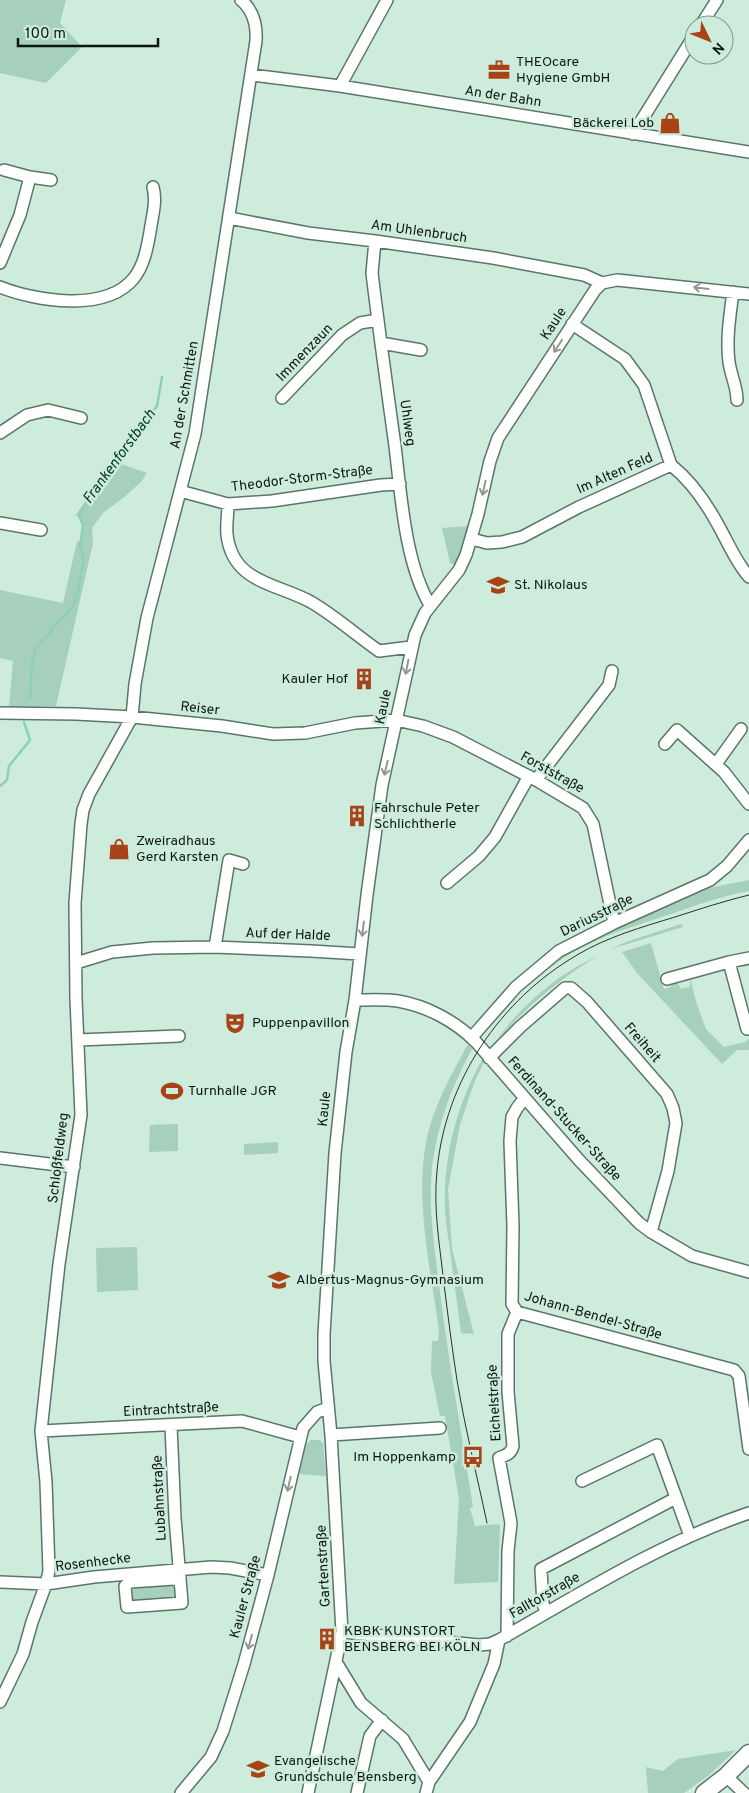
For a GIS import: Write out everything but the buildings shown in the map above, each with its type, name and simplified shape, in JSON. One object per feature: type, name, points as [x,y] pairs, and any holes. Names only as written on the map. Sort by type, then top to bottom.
[{"type":"main road","points":[[704,1793],[726,1776],[749,1753]]},
{"type":"street","name":"An der Schmitten","points":[[132,717],[135,684],[147,618],[195,434],[252,75],[256,25],[250,11],[241,0]]},
{"type":"street","points":[[340,86],[387,0]]},
{"type":"street","points":[[707,15],[717,0]]},
{"type":"street","points":[[633,134],[684,52]]},
{"type":"street","name":"An der Bahn","points":[[252,75],[340,86],[749,152]]},
{"type":"street","points":[[4,170],[51,180]]},
{"type":"street","points":[[0,263],[20,215],[30,177]]},
{"type":"street","points":[[0,287],[28,296],[68,301],[106,296],[122,289],[133,280],[141,267],[147,250],[156,197],[153,187]]},
{"type":"street","name":"Am Uhlenbruch","points":[[229,218],[308,234],[375,241],[493,258],[584,275],[602,284]]},
{"type":"street","name":"Uhlweg","points":[[375,241],[372,272],[400,484],[416,576],[430,605]]},
{"type":"street","points":[[602,284],[617,280],[634,281],[749,294]]},
{"type":"street","name":"Kaule","points":[[324,1334],[335,1153],[346,1052],[355,1000],[382,785],[411,647],[420,622],[430,605],[460,570],[472,539],[490,461],[498,438],[572,324],[602,284]]},
{"type":"street","points":[[733,292],[728,331],[729,361],[737,391],[737,400]]},
{"type":"street","name":"Immenzaun","points":[[282,398],[342,335],[360,323],[378,320]]},
{"type":"street","points":[[572,324],[625,359],[644,385],[671,465]]},
{"type":"street","points":[[381,343],[421,350]]},
{"type":"street","points":[[0,433],[27,416],[48,410],[81,418]]},
{"type":"street","name":"Im Alten Feld","points":[[472,539],[487,543],[502,542],[522,537],[579,507],[671,465],[684,475],[707,505],[736,561],[749,578]]},
{"type":"street","name":"Theodor-Storm-Straße","points":[[180,491],[228,504],[272,501],[381,485],[400,484]]},
{"type":"street","points":[[228,504],[227,534],[232,555],[238,565],[251,576],[310,602],[379,651],[411,647]]},
{"type":"street","points":[[0,523],[41,530]]},
{"type":"street","points":[[447,883],[479,856],[495,837],[532,778],[610,685],[612,672]]},
{"type":"street","name":"Reiser","points":[[0,713],[132,717],[222,726],[273,734],[305,733],[355,723],[396,720]]},
{"type":"street","name":"Schloßfeldweg","points":[[46,1584],[50,1554],[42,1431],[58,1273],[81,1114],[75,903],[83,810],[89,794],[132,717]]},
{"type":"street","name":"Forststraße","points":[[396,720],[423,726],[453,737],[532,778],[587,812],[591,819],[614,922]]},
{"type":"street","points":[[716,764],[741,729]]},
{"type":"street","points":[[665,744],[677,730],[716,764],[734,783],[749,804]]},
{"type":"street","name":"Dariusstraße","points":[[472,1038],[516,987],[559,951],[614,922],[710,880],[727,866],[749,840]]},
{"type":"street","points":[[215,948],[229,860],[243,864]]},
{"type":"street","name":"Auf der Halde","points":[[76,963],[116,952],[153,948],[311,950],[360,954]]},
{"type":"street","points":[[667,979],[749,958]]},
{"type":"street","points":[[729,962],[737,1008],[747,1029]]},
{"type":"street","name":"Freiheit","points":[[489,1058],[520,1027],[565,988],[572,988],[587,1002],[666,1094],[673,1108],[676,1123],[668,1171],[651,1232]]},
{"type":"street","name":"Ferdinand-Stucker-Straße","points":[[355,1000],[398,1001],[439,1014],[456,1025],[472,1038],[610,1194],[651,1232],[692,1256],[749,1272]]},
{"type":"street","points":[[78,1040],[179,1036]]},
{"type":"street","name":"Johann-Bendel-Straße","points":[[524,1099],[512,1118],[510,1141],[513,1226],[512,1304],[517,1312],[734,1370],[739,1376],[749,1450]]},
{"type":"street","points":[[0,1158],[74,1167]]},
{"type":"street","name":"Eichelstraße","points":[[427,1788],[470,1722],[503,1638],[511,1523],[499,1458],[509,1454],[513,1446],[508,1392],[508,1334],[517,1312]]},
{"type":"street","name":"Gartenstraße","points":[[308,1793],[342,1632],[331,1435],[324,1361],[324,1334]]},
{"type":"street","name":"Kauler Straße","points":[[182,1793],[203,1769],[218,1745],[244,1664],[268,1575],[300,1437],[303,1428],[317,1412],[328,1408]]},
{"type":"street","name":"Eintrachtstraße","points":[[42,1431],[242,1422],[300,1437]]},
{"type":"street","name":"Lubahnstraße","points":[[172,1426],[175,1518],[180,1575]]},
{"type":"street","points":[[331,1435],[440,1428]]},
{"type":"street","points":[[582,1481],[657,1445],[690,1536]]},
{"type":"street","points":[[546,1612],[543,1604],[541,1569],[676,1498]]},
{"type":"street","name":"Falltorstraße","points":[[342,1632],[479,1645],[503,1638],[656,1551],[749,1513]]},
{"type":"street","name":"Rosenhecke","points":[[180,1575],[182,1602],[127,1608],[125,1586],[130,1582],[174,1578],[180,1575],[211,1567],[230,1568],[268,1575]]},
{"type":"street","name":"Rosenhecke","points":[[0,1702],[22,1654],[46,1584],[94,1577],[180,1575]]},
{"type":"street","points":[[0,1582],[46,1584]]},
{"type":"street","points":[[336,1662],[361,1703],[402,1739],[427,1788]]},
{"type":"street","points":[[357,1793],[370,1736],[382,1720]]},
{"type":"street","points":[[726,1776],[744,1793]]},
{"type":"green space","points":[[0,0],[66,0],[60,23],[82,47],[46,83],[0,73]]},
{"type":"green space","points":[[113,461],[147,473],[141,482],[103,513],[92,528],[93,543],[56,706],[9,707],[13,661],[0,658],[0,590],[63,603],[77,541],[80,541],[83,525],[80,516],[75,516]]},
{"type":"green space","points":[[469,526],[455,565],[450,563],[442,528]]},
{"type":"green space","points":[[749,880],[749,891],[700,904],[603,938],[561,960],[530,983],[566,954],[611,931],[709,888]]},
{"type":"green space","points":[[681,924],[683,927],[611,949],[626,942]]},
{"type":"green space","points":[[651,943],[664,989],[671,987],[671,982],[677,984],[681,989],[690,987],[690,978],[706,1029],[724,1047],[745,1042],[749,1039],[749,1050],[737,1050],[722,1064],[637,973],[622,952]]},
{"type":"green space","points":[[599,955],[545,994],[497,1040],[518,1014],[542,991],[569,971]]},
{"type":"green space","points":[[468,1044],[472,1049],[452,1092],[434,1151],[431,1214],[451,1373],[473,1507],[470,1508],[475,1526],[499,1524],[500,1527],[498,1582],[454,1584],[459,1499],[445,1416],[440,1416],[431,1372],[432,1341],[438,1341],[439,1331],[425,1237],[422,1189],[426,1142],[433,1116],[449,1079]]},
{"type":"green space","points":[[482,1060],[484,1062],[474,1083],[460,1125],[448,1189],[452,1249],[474,1334],[461,1333],[446,1222],[445,1191],[449,1152],[458,1114]]},
{"type":"green space","points":[[178,1124],[178,1151],[149,1152],[150,1125]]},
{"type":"green space","points":[[278,1142],[278,1153],[244,1155],[244,1144]]},
{"type":"green space","points":[[137,1247],[138,1290],[97,1292],[96,1248]]},
{"type":"green space","points":[[311,1440],[319,1440],[323,1443],[326,1476],[299,1474],[306,1444]]},
{"type":"green space","points":[[178,1583],[180,1599],[130,1605],[131,1584]]},
{"type":"green space","points":[[736,1750],[708,1776],[684,1793],[648,1793],[646,1767],[663,1771],[678,1759]]},
{"type":"waterway","name":"Frankenforstbach","points":[[30,698],[32,662],[36,649],[41,641],[49,635],[52,628],[67,614],[77,596],[84,558],[80,546],[83,525],[79,516],[97,483],[157,406],[162,377]]},
{"type":"waterway","name":"Frankenforstbach","points":[[0,786],[7,780],[9,766],[30,740],[24,722]]},
{"type":"tram line","points":[[487,1523],[457,1380],[437,1228],[437,1171],[442,1138],[451,1106],[481,1046],[501,1019],[524,995],[549,974],[577,955],[612,938],[721,902],[749,895]]},
{"type":"place","name":"THEOcare Hygiene GmbH","points":[[499,70]]},
{"type":"place","name":"Bäckerei Lob","points":[[670,123]]},
{"type":"place","name":"St. Nikolaus","points":[[498,585]]},
{"type":"place","name":"Kauler Hof","points":[[364,679]]},
{"type":"place","name":"Fahrschule Peter Schlichtherle","points":[[357,816]]},
{"type":"place","name":"Zweiradhaus Gerd Karsten","points":[[119,849]]},
{"type":"place","name":"Puppenpavillon","points":[[235,1023]]},
{"type":"place","name":"Turnhalle JGR","points":[[172,1091]]},
{"type":"place","name":"Albertus-Magnus-Gymnasium","points":[[279,1280]]},
{"type":"place","name":"Im Hoppenkamp","points":[[473,1457]]},
{"type":"place","name":"KBBK KUNSTORT BENSBERG BEI KÖLN","points":[[327,1639]]},
{"type":"place","name":"Evangelische Grundschule Bensberg","points":[[258,1769]]}]
